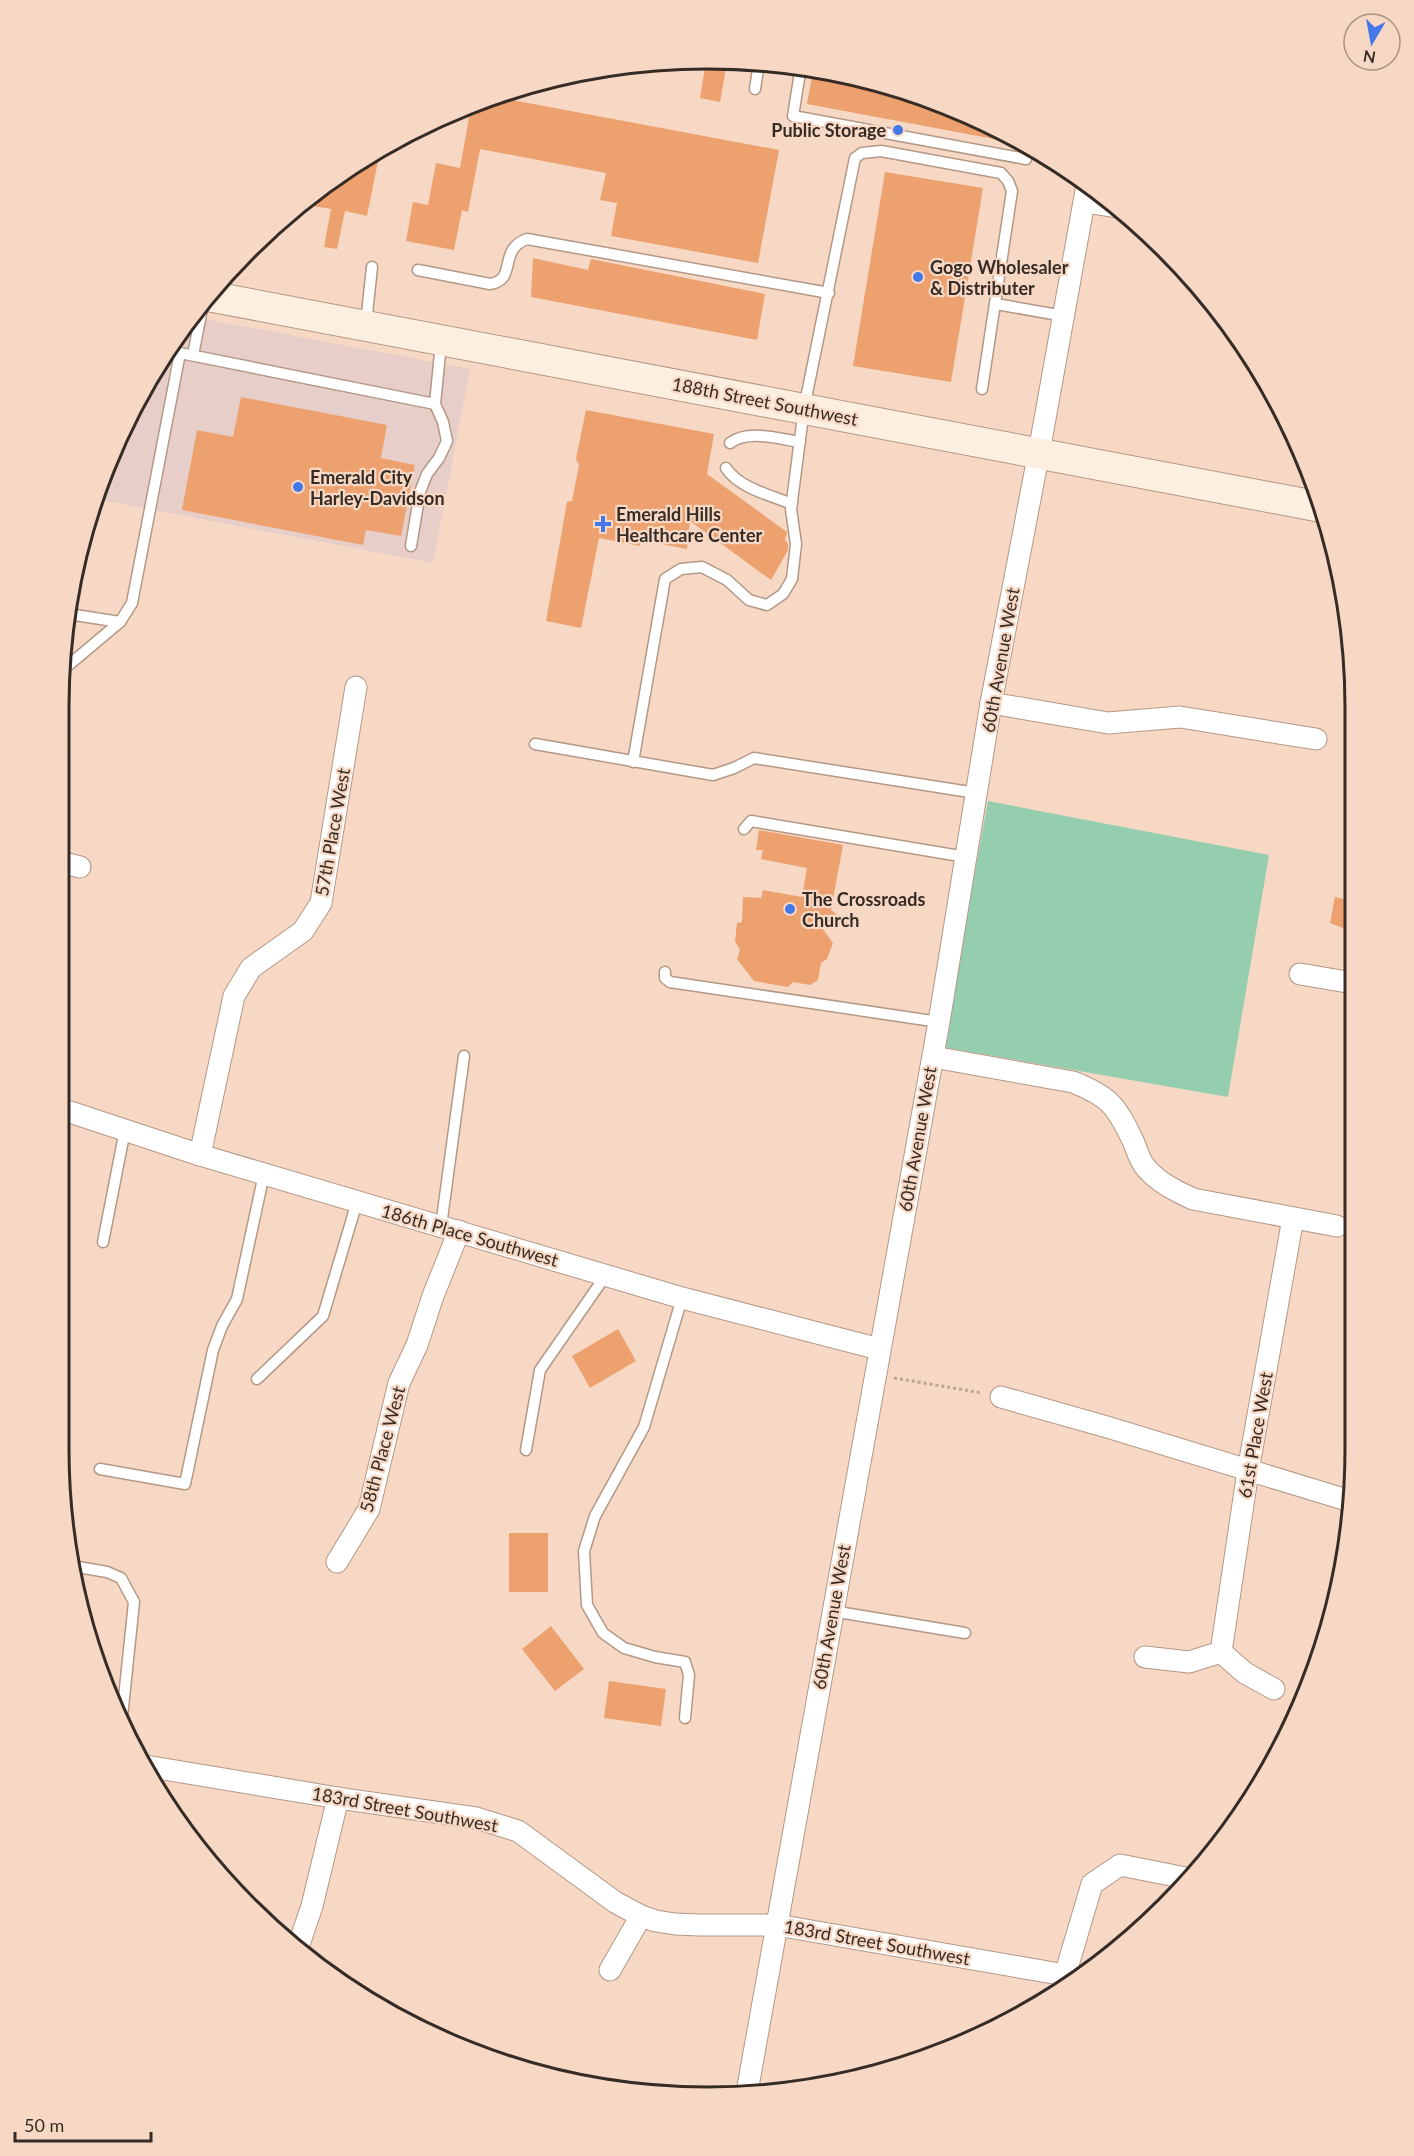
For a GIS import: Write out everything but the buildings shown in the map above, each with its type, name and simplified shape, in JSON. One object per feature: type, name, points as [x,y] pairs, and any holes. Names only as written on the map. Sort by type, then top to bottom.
[{"type":"street","name":"60th Avenue West","points":[[748,2086],[874,1374],[933,1057],[991,703],[1086,195]]},
{"type":"street","name":"188th Street Southwest","points":[[218,298],[1312,505]]},
{"type":"street","name":"57th Place West","points":[[200,1155],[234,996],[251,968],[303,931],[321,903],[356,687]]},
{"type":"street","points":[[991,703],[1108,723],[1180,717],[1316,739]]},
{"type":"street","points":[[1300,974],[1345,982]]},
{"type":"street","points":[[933,1057],[1073,1082],[1094,1090],[1112,1103],[1127,1128],[1144,1166],[1173,1190],[1193,1199],[1337,1226]]},
{"type":"street","name":"186th Place Southwest","points":[[69,1112],[200,1155],[682,1298],[879,1349]]},
{"type":"street","name":"61st Place West","points":[[1221,1652],[1248,1471],[1293,1218]]},
{"type":"street","name":"58th Place West","points":[[337,1562],[369,1509],[399,1383],[417,1345],[433,1296],[450,1228]]},
{"type":"street","points":[[1001,1397],[1107,1427],[1343,1500]]},
{"type":"street","points":[[1145,1657],[1189,1662],[1221,1652],[1245,1673],[1274,1689]]},
{"type":"street","name":"183rd Street Southwest","points":[[154,1767],[476,1818],[502,1825],[518,1831],[615,1902],[641,1916],[675,1924],[777,1925],[1057,1982]]},
{"type":"street","points":[[300,1940],[312,1906],[338,1798]]},
{"type":"street","points":[[1066,1975],[1092,1884],[1120,1865],[1180,1878]]},
{"type":"street","points":[[610,1970],[641,1916]]},
{"type":"lane","points":[[755,89],[758,71]]},
{"type":"lane","points":[[799,76],[793,116],[1026,159],[1027,155]]},
{"type":"lane","points":[[633,762],[665,579],[681,569],[702,567],[727,580],[748,600],[767,604],[783,594],[792,579],[796,544],[792,504],[804,408],[855,158],[862,153],[881,151],[1001,173],[1008,181],[1012,191],[982,389]]},
{"type":"lane","points":[[418,270],[490,284],[498,283],[504,277],[510,251],[517,243],[527,239],[829,293]]},
{"type":"lane","points":[[366,326],[372,267]]},
{"type":"lane","points":[[996,304],[1064,316]]},
{"type":"lane","points":[[193,355],[205,314]]},
{"type":"lane","points":[[411,546],[420,492],[427,474],[439,458],[447,441],[443,422],[435,404],[442,340]]},
{"type":"lane","points":[[178,352],[435,404]]},
{"type":"lane","points":[[70,664],[120,622],[132,603],[175,355]]},
{"type":"lane","points":[[730,442],[738,437],[748,436],[800,442]]},
{"type":"lane","points":[[726,468],[731,477],[741,483],[792,504]]},
{"type":"lane","points":[[76,615],[120,622]]},
{"type":"lane","points":[[535,744],[713,775],[754,758],[976,793]]},
{"type":"lane","points":[[744,829],[752,821],[966,856]]},
{"type":"lane","points":[[665,972],[665,978],[670,981],[939,1022]]},
{"type":"lane","points":[[450,1228],[464,1056]]},
{"type":"lane","points":[[103,1242],[125,1130]]},
{"type":"lane","points":[[100,1469],[185,1484],[213,1350],[222,1326],[237,1299],[264,1174]]},
{"type":"lane","points":[[257,1379],[323,1316],[357,1202]]},
{"type":"lane","points":[[526,1450],[540,1370],[606,1275]]},
{"type":"lane","points":[[682,1298],[644,1428],[595,1516],[584,1551],[587,1605],[603,1633],[624,1648],[655,1657],[685,1662],[689,1675],[686,1719]]},
{"type":"lane","points":[[80,1567],[106,1572],[121,1578],[134,1602],[123,1705]]},
{"type":"lane","points":[[832,1611],[965,1634]]},
{"type":"path","points":[[874,1374],[1001,1397]]},
{"type":"shaded area","points":[[201,318],[470,369],[433,563],[104,500],[135,425],[154,388]]},
{"type":"green space","points":[[988,801],[1269,855],[1228,1097],[942,1047]]},
{"type":"place","name":"Public Storage","points":[[898,130]]},
{"type":"place","name":"Gogo Wholesaler & Distributer","points":[[918,277]]},
{"type":"place","name":"Emerald City Harley-Davidson","points":[[298,487]]},
{"type":"place","name":"Emerald Hills Healthcare Center","points":[[603,524]]},
{"type":"place","name":"The Crossroads Church","points":[[790,909]]}]
